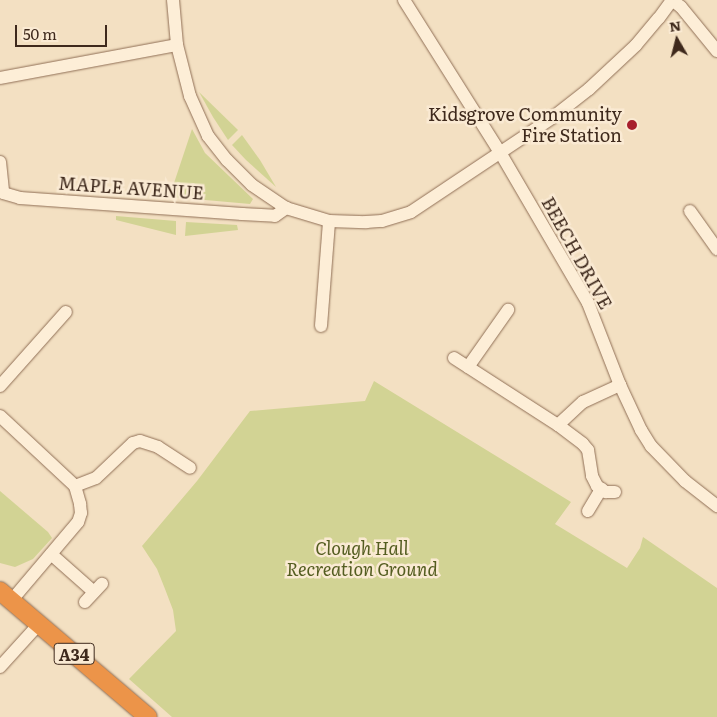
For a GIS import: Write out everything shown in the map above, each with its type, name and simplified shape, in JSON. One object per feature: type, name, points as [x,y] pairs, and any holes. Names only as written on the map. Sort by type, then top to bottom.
[{"type":"highway","name":"A34","points":[[5,596],[148,717]]},
{"type":"street","points":[[173,0],[177,45],[190,96],[208,136],[227,160],[252,185],[286,208],[329,222],[382,221],[411,212],[501,154],[589,89],[636,45],[672,0],[681,7],[717,51]]},
{"type":"street","name":"BEECH DRIVE","points":[[404,0],[501,154],[588,303],[640,430],[651,446],[684,481],[717,506]]},
{"type":"street","points":[[0,78],[177,45]]},
{"type":"street","name":"MAPLE AVENUE","points":[[0,162],[3,194],[20,198],[275,216],[286,208]]},
{"type":"street","points":[[690,211],[717,248]]},
{"type":"street","points":[[321,326],[329,222]]},
{"type":"street","points":[[468,367],[508,310]]},
{"type":"street","points":[[0,386],[66,312]]},
{"type":"street","points":[[454,358],[558,425],[588,450],[592,476],[601,488],[606,492],[615,492]]},
{"type":"street","points":[[558,425],[583,402],[620,385]]},
{"type":"street","points":[[0,416],[75,486],[81,513],[78,522],[51,554],[5,596]]},
{"type":"street","points":[[75,486],[96,478],[133,443],[140,441],[158,447],[186,465],[175,474]]},
{"type":"street","points":[[588,511],[601,488]]},
{"type":"street","points":[[51,554],[93,593]]},
{"type":"street","points":[[0,667],[39,624]]},
{"type":"green space","points":[[199,92],[238,130],[228,140],[213,117]]},
{"type":"green space","points":[[192,129],[205,153],[253,199],[250,204],[172,197],[171,192]]},
{"type":"green space","points":[[242,135],[260,160],[276,187],[232,145]]},
{"type":"green space","points":[[116,216],[176,221],[176,235],[116,220]]},
{"type":"green space","points":[[186,222],[237,225],[238,230],[185,236]]},
{"type":"green space","name":"Clough Hall Recreation Ground","points":[[374,381],[571,502],[555,524],[627,568],[640,548],[643,537],[717,588],[717,717],[172,717],[129,679],[176,631],[173,610],[157,569],[142,546],[197,481],[250,411],[365,401]]},
{"type":"green space","points":[[0,491],[48,532],[52,538],[33,559],[15,567],[0,563]]},
{"type":"place","name":"Kidsgrove Community Fire Station","points":[[632,125]]}]
